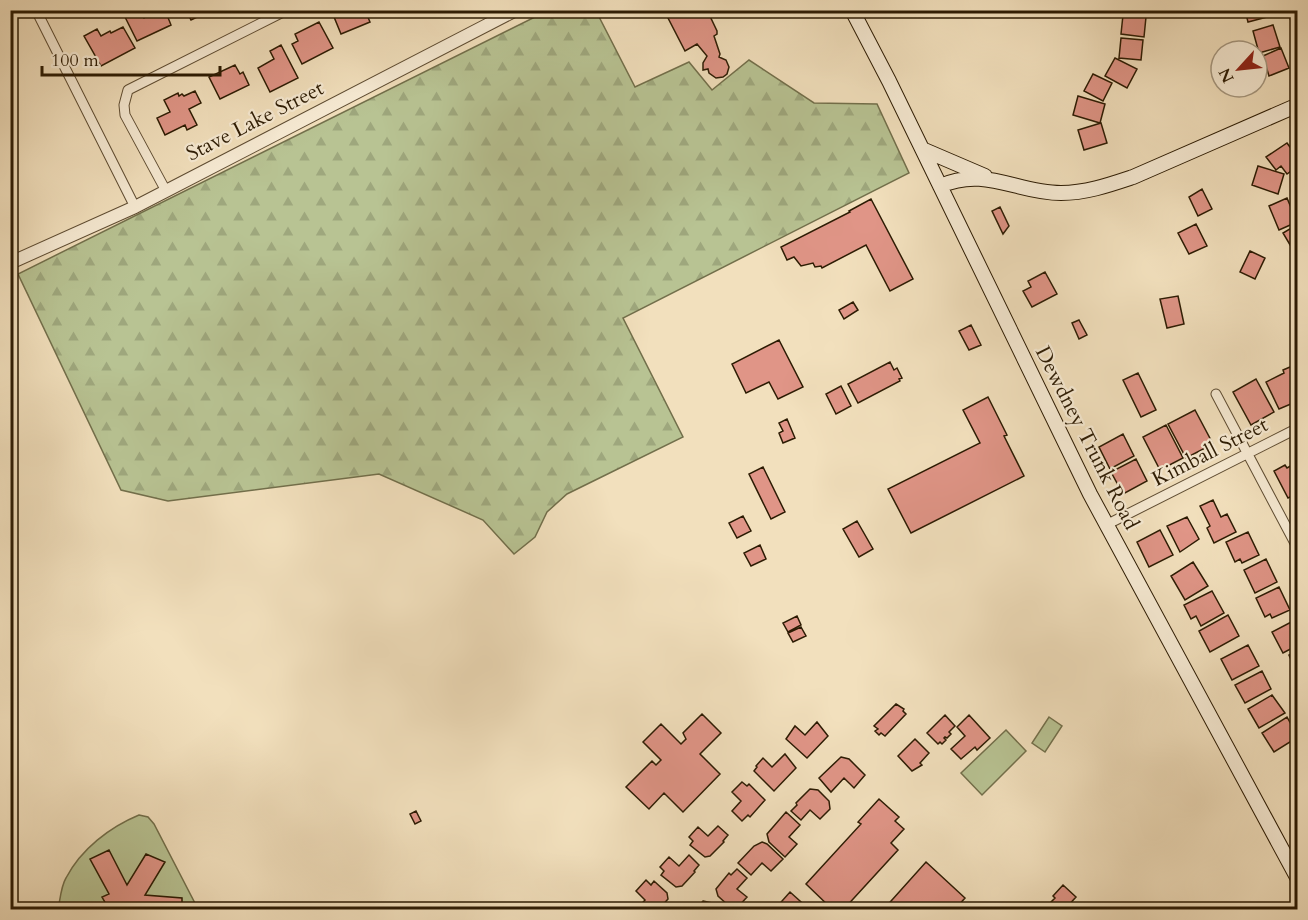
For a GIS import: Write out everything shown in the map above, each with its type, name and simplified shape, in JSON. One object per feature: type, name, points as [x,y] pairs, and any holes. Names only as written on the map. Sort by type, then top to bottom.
[{"type":"main road","name":"Dewdney Trunk Road","points":[[852,10],[890,81],[1106,525],[1298,879]]},
{"type":"main road","points":[[922,149],[989,178],[1033,190],[1060,193],[1083,192],[1107,186],[1298,105]]},
{"type":"main road","points":[[940,186],[956,179],[989,178]]},
{"type":"street","points":[[166,191],[125,115],[124,105],[128,90],[287,10]]},
{"type":"street","name":"Stave Lake Street","points":[[10,263],[135,207],[516,10]]},
{"type":"street","points":[[1292,11],[1298,27]]},
{"type":"street","points":[[37,12],[135,207]]},
{"type":"street","points":[[1216,394],[1298,549]]},
{"type":"street","name":"Kimball Street","points":[[1106,525],[1298,428]]},
{"type":"green space","points":[[549,10],[596,11],[635,87],[689,62],[712,90],[749,60],[814,103],[877,104],[909,173],[623,318],[683,437],[567,494],[547,512],[535,537],[514,554],[483,520],[379,474],[168,501],[121,490],[18,274]]},
{"type":"green space","points":[[1049,717],[1062,726],[1045,752],[1032,743]]},
{"type":"green space","points":[[1006,730],[1026,751],[982,795],[961,773]]},
{"type":"green space","points":[[139,815],[148,817],[154,824],[198,909],[58,910],[64,881],[88,848],[117,826]]},
{"type":"building","points":[[141,10],[144,18],[159,10],[165,10],[171,25],[137,41],[122,11]]},
{"type":"building","points":[[186,10],[212,10],[191,20]]},
{"type":"building","points":[[365,10],[370,22],[341,34],[332,12]]},
{"type":"building","points":[[378,10],[396,10],[381,17]]},
{"type":"building","points":[[679,10],[707,10],[717,31],[714,36],[719,57],[726,60],[729,67],[727,74],[723,77],[716,78],[709,73],[708,69],[703,70],[703,63],[707,56],[697,44],[685,51],[667,16]]},
{"type":"building","points":[[1124,10],[1147,10],[1147,14],[1124,12]]},
{"type":"building","points":[[1245,10],[1269,10],[1271,16],[1248,22]]},
{"type":"building","points":[[1123,15],[1146,17],[1144,37],[1121,34]]},
{"type":"building","points":[[319,22],[333,48],[302,64],[292,44],[298,41],[295,34]]},
{"type":"building","points":[[1273,25],[1280,47],[1269,50],[1269,39],[1255,39],[1253,31]]},
{"type":"building","points":[[123,27],[135,48],[101,66],[84,36],[97,29],[101,36]]},
{"type":"building","points":[[1121,38],[1143,40],[1141,60],[1119,58]]},
{"type":"building","points":[[281,45],[298,78],[270,92],[258,68],[274,59],[270,51]]},
{"type":"building","points":[[1281,48],[1289,68],[1269,76],[1269,53]]},
{"type":"building","points":[[1115,58],[1137,69],[1127,88],[1105,76]]},
{"type":"building","points":[[235,65],[240,74],[243,72],[249,85],[220,99],[209,77]]},
{"type":"building","points":[[1093,74],[1112,83],[1103,101],[1084,91]]},
{"type":"building","points":[[195,91],[201,103],[189,109],[197,125],[187,130],[185,125],[165,135],[157,118],[170,112],[164,100],[178,93],[179,96],[182,94],[184,96]]},
{"type":"building","points":[[1078,96],[1105,104],[1100,123],[1073,115]]},
{"type":"building","points":[[1101,123],[1107,143],[1084,150],[1078,130]]},
{"type":"building","points":[[1287,143],[1298,158],[1298,166],[1287,174],[1281,166],[1276,170],[1266,157]]},
{"type":"building","points":[[1258,166],[1284,174],[1278,194],[1252,185]]},
{"type":"building","points":[[1202,189],[1212,209],[1198,216],[1189,197]]},
{"type":"building","points":[[1287,198],[1297,222],[1279,230],[1269,206]]},
{"type":"building","points":[[871,199],[913,279],[890,291],[866,245],[822,268],[821,266],[815,267],[813,263],[801,266],[794,257],[787,260],[781,247]]},
{"type":"building","points":[[1000,207],[1009,226],[1003,234],[992,211]]},
{"type":"building","points":[[1196,224],[1207,246],[1189,254],[1178,233]]},
{"type":"building","points":[[1298,224],[1298,255],[1296,255],[1283,233]]},
{"type":"building","points":[[1250,251],[1265,258],[1255,279],[1240,272]]},
{"type":"building","points":[[1045,272],[1057,294],[1032,307],[1023,291],[1031,287],[1028,281]]},
{"type":"building","points":[[1178,296],[1184,324],[1167,328],[1160,299]]},
{"type":"building","points":[[853,302],[858,310],[844,319],[839,310]]},
{"type":"building","points":[[1079,320],[1087,335],[1079,339],[1072,323]]},
{"type":"building","points":[[971,325],[981,345],[969,350],[959,331]]},
{"type":"building","points":[[779,340],[803,387],[778,399],[769,382],[746,393],[732,364]]},
{"type":"building","points":[[1298,359],[1298,376],[1291,362]]},
{"type":"building","points":[[890,362],[894,370],[897,368],[902,378],[899,379],[900,381],[858,403],[848,384]]},
{"type":"building","points":[[1290,367],[1298,382],[1298,401],[1279,409],[1266,382],[1284,373],[1283,370]]},
{"type":"building","points":[[1138,373],[1156,410],[1141,417],[1123,380]]},
{"type":"building","points":[[1256,379],[1274,412],[1251,425],[1233,392]]},
{"type":"building","points":[[841,386],[851,406],[836,414],[826,394]]},
{"type":"building","points":[[988,397],[1024,476],[911,533],[888,489],[980,443],[963,410]]},
{"type":"building","points":[[1195,410],[1213,444],[1186,458],[1168,424]]},
{"type":"building","points":[[787,419],[795,438],[783,443],[779,433],[783,431],[779,423]]},
{"type":"building","points":[[1166,425],[1183,458],[1160,470],[1143,437]]},
{"type":"building","points":[[1123,434],[1134,456],[1110,469],[1099,447]]},
{"type":"building","points":[[1136,459],[1147,481],[1123,494],[1111,472]]},
{"type":"building","points":[[1294,464],[1295,467],[1298,465],[1298,493],[1288,498],[1274,471],[1285,465],[1287,468]]},
{"type":"building","points":[[763,467],[785,512],[771,519],[749,474]]},
{"type":"building","points":[[1213,500],[1221,517],[1227,514],[1236,532],[1214,543],[1207,528],[1210,526],[1200,506]]},
{"type":"building","points":[[743,516],[751,531],[737,538],[729,523]]},
{"type":"building","points":[[1187,517],[1199,539],[1180,552],[1167,526]]},
{"type":"building","points":[[857,521],[873,549],[859,557],[843,529]]},
{"type":"building","points":[[1160,530],[1173,555],[1149,567],[1137,542]]},
{"type":"building","points":[[1248,532],[1259,555],[1242,563],[1240,559],[1235,562],[1226,542]]},
{"type":"building","points":[[760,545],[766,559],[751,566],[744,553]]},
{"type":"building","points":[[1266,559],[1277,582],[1255,593],[1244,570]]},
{"type":"building","points":[[1193,562],[1208,586],[1185,600],[1171,576]]},
{"type":"building","points":[[1279,587],[1290,610],[1272,618],[1270,614],[1265,617],[1256,598]]},
{"type":"building","points":[[1212,591],[1224,613],[1201,626],[1196,616],[1191,619],[1184,605]]},
{"type":"building","points":[[1228,615],[1239,636],[1210,652],[1199,631]]},
{"type":"building","points":[[797,616],[801,625],[788,632],[783,623]]},
{"type":"building","points":[[1297,619],[1298,645],[1283,653],[1272,632]]},
{"type":"building","points":[[801,627],[806,636],[793,642],[788,633]]},
{"type":"building","points":[[1248,645],[1259,666],[1232,680],[1221,659]]},
{"type":"building","points":[[1298,650],[1298,676],[1289,655]]},
{"type":"building","points":[[1262,671],[1271,689],[1245,703],[1235,685]]},
{"type":"building","points":[[1272,695],[1285,713],[1259,728],[1248,709]]},
{"type":"building","points":[[896,704],[904,709],[906,714],[885,736],[881,733],[879,735],[875,731],[878,729],[874,726]]},
{"type":"building","points":[[702,714],[721,733],[700,754],[720,774],[683,812],[664,793],[649,809],[626,787],[652,761],[656,765],[661,760],[643,742],[661,724],[681,744],[686,739],[683,733]]},
{"type":"building","points":[[945,715],[955,726],[949,732],[951,734],[944,738],[946,740],[938,744],[927,733]]},
{"type":"building","points":[[969,715],[990,738],[977,750],[975,747],[961,759],[951,749],[965,736],[957,727]]},
{"type":"building","points":[[1287,717],[1298,737],[1274,752],[1262,733]]},
{"type":"building","points":[[817,722],[828,736],[807,758],[786,739],[795,726],[805,735]]},
{"type":"building","points":[[915,739],[929,753],[920,763],[922,765],[912,771],[898,756]]},
{"type":"building","points":[[785,754],[796,768],[774,791],[754,771],[763,758],[772,767]]},
{"type":"building","points":[[841,757],[849,759],[865,775],[854,788],[844,778],[831,792],[819,778]]},
{"type":"building","points":[[742,782],[747,786],[749,784],[765,800],[750,817],[748,815],[742,821],[732,811],[741,801],[732,792]]},
{"type":"building","points":[[810,789],[818,790],[829,801],[830,809],[820,819],[810,810],[801,820],[791,811]]},
{"type":"building","points":[[879,799],[899,817],[895,821],[904,829],[891,843],[898,850],[843,910],[833,910],[806,884],[861,824],[858,822]]},
{"type":"building","points":[[416,811],[421,821],[415,824],[410,814]]},
{"type":"building","points":[[786,812],[800,825],[789,837],[797,844],[785,857],[769,842],[767,834]]},
{"type":"building","points":[[718,826],[728,835],[710,856],[705,857],[690,845],[693,841],[689,837],[698,827],[708,836]]},
{"type":"building","points":[[762,842],[783,859],[771,871],[762,863],[751,875],[738,863],[754,846]]},
{"type":"building","points":[[109,850],[127,885],[146,854],[165,862],[145,895],[182,898],[182,910],[96,910],[106,904],[102,897],[109,894],[90,859]]},
{"type":"building","points":[[689,855],[699,865],[682,886],[676,887],[661,875],[664,871],[660,867],[669,857],[679,866]]},
{"type":"building","points":[[926,862],[965,898],[957,909],[883,910]]},
{"type":"building","points":[[737,869],[747,878],[737,889],[747,897],[737,908],[732,903],[729,906],[718,896],[716,889],[729,873],[731,875]]},
{"type":"building","points":[[646,880],[651,885],[654,881],[667,893],[668,899],[658,910],[636,910],[645,900],[636,891]]},
{"type":"building","points":[[1063,885],[1076,897],[1064,910],[1051,910],[1047,906]]},
{"type":"building","points":[[790,892],[810,910],[774,910]]},
{"type":"building","points":[[703,901],[712,903],[719,910],[695,910]]}]
